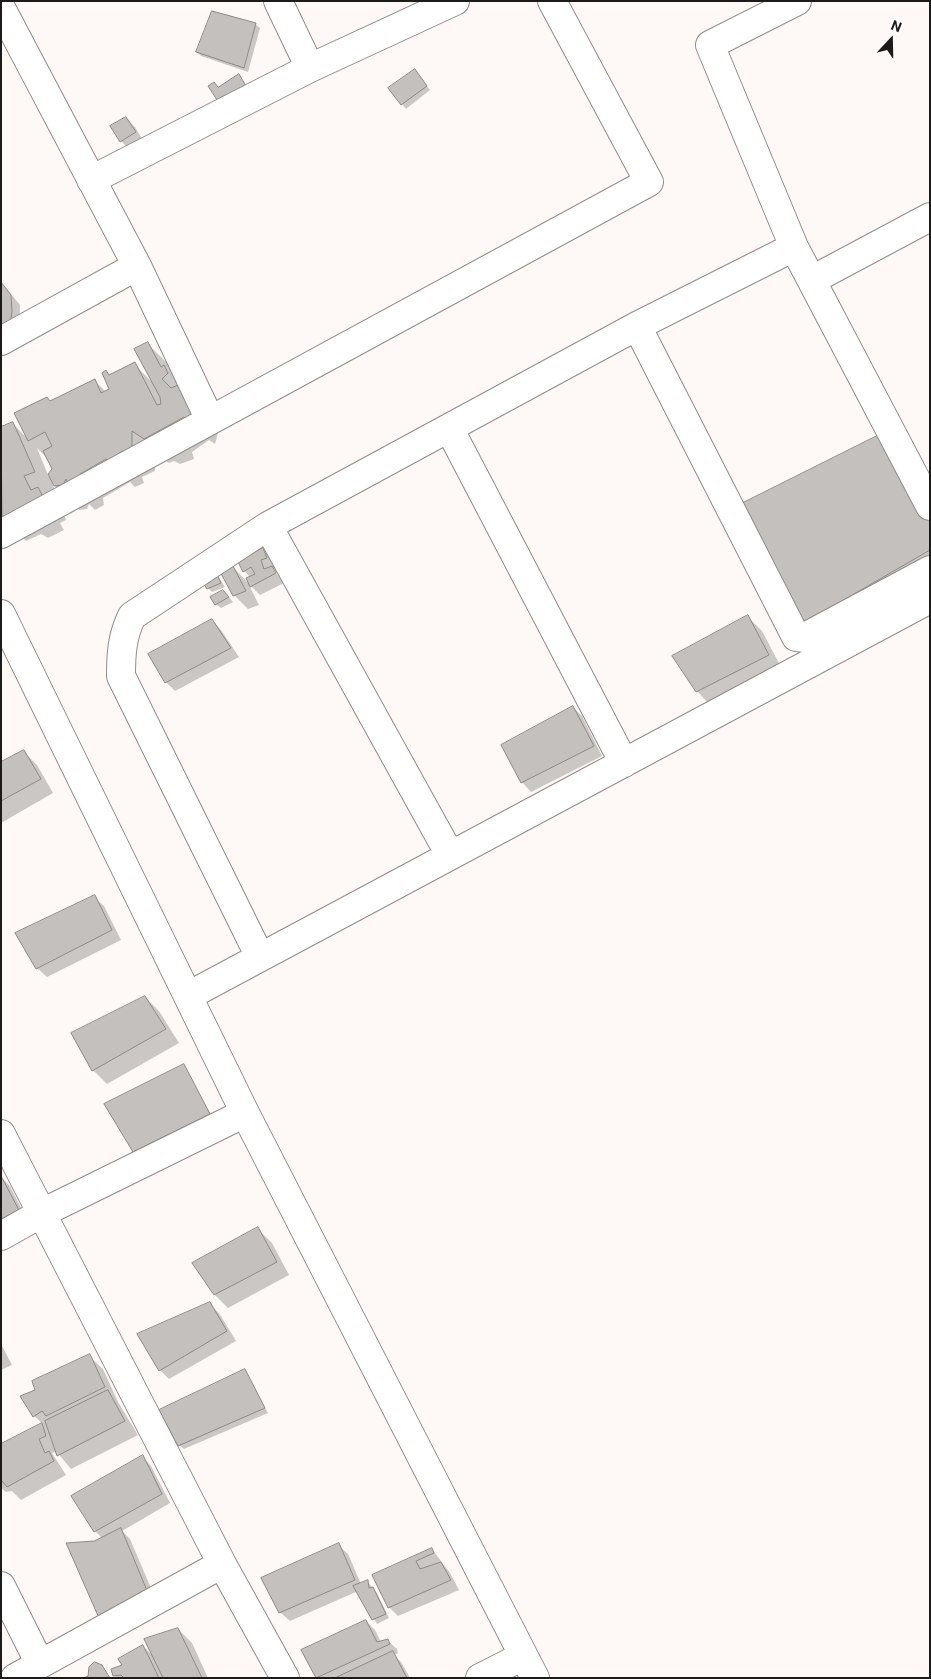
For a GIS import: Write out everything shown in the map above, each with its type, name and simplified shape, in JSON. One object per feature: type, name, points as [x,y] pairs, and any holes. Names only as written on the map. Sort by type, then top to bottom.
[{"type":"street","points":[[278,1],[310,68]]},
{"type":"street","points":[[91,180],[310,68],[455,1]]},
{"type":"street","points":[[1,534],[649,182],[552,1]]},
{"type":"street","points":[[797,1],[710,44],[794,247],[930,506]]},
{"type":"street","points":[[1,8],[137,266],[210,420]]},
{"type":"street","points":[[812,280],[930,218]]},
{"type":"street","points":[[260,957],[121,676],[121,649],[125,631],[132,616],[268,526],[637,326],[794,247]]},
{"type":"street","points":[[1,341],[137,266]]},
{"type":"street","points":[[637,326],[796,637],[802,638],[930,570]]},
{"type":"street","points":[[449,428],[624,763]]},
{"type":"street","points":[[268,526],[450,855]]},
{"type":"street","points":[[188,996],[930,599]]},
{"type":"street","points":[[1,614],[245,1113],[529,1667],[480,1678]]},
{"type":"street","points":[[1,1236],[42,1213],[245,1113]]},
{"type":"street","points":[[1,1134],[222,1564],[285,1678]]},
{"type":"street","points":[[15,1678],[222,1564]]},
{"type":"street","points":[[1,1586],[40,1664]]},
{"type":"building","points":[[212,11],[256,23],[244,68],[196,52]]},
{"type":"building","points":[[415,69],[427,86],[401,105],[388,88]]},
{"type":"building","points":[[239,74],[246,86],[219,103],[208,86],[214,82],[218,87]]},
{"type":"building","points":[[126,117],[136,132],[120,142],[110,126]]},
{"type":"building","points":[[1,282],[11,295],[12,311],[10,326],[1,331]]},
{"type":"building","points":[[148,342],[161,367],[164,365],[168,373],[162,379],[171,388],[185,382],[195,408],[191,422],[184,417],[144,439],[132,431],[132,447],[119,453],[121,459],[110,464],[106,459],[80,474],[81,481],[70,487],[66,479],[63,485],[54,486],[48,474],[52,469],[43,451],[52,446],[45,432],[28,441],[14,413],[47,397],[50,401],[95,379],[101,393],[109,389],[102,373],[106,370],[109,375],[135,362],[157,405],[161,404],[160,397],[134,349]]},
{"type":"building","points":[[13,422],[35,472],[24,476],[31,490],[38,487],[43,497],[2,518],[1,427]]},
{"type":"building","points":[[887,431],[930,519],[930,550],[804,623],[741,504]]},
{"type":"building","points":[[263,548],[267,558],[261,560],[264,569],[272,566],[276,573],[250,587],[246,578],[255,574],[251,567],[243,572],[238,562]]},
{"type":"building","points":[[233,566],[246,591],[233,596],[219,570]]},
{"type":"building","points":[[217,574],[221,583],[207,589],[201,580]]},
{"type":"building","points":[[223,590],[229,597],[215,605],[210,597]]},
{"type":"building","points":[[748,615],[769,655],[696,692],[672,656]]},
{"type":"building","points":[[212,619],[231,648],[165,683],[148,654]]},
{"type":"building","points":[[573,706],[594,746],[521,783],[501,745]]},
{"type":"building","points":[[24,750],[41,779],[1,801],[1,762]]},
{"type":"building","points":[[95,895],[112,930],[36,969],[15,933]]},
{"type":"building","points":[[145,996],[166,1029],[92,1071],[71,1033]]},
{"type":"building","points":[[184,1064],[210,1114],[133,1152],[104,1104]]},
{"type":"building","points":[[1,1176],[19,1210],[1,1219]]},
{"type":"building","points":[[258,1227],[277,1262],[214,1295],[192,1263]]},
{"type":"building","points":[[210,1302],[227,1331],[159,1371],[137,1334]]},
{"type":"building","points":[[90,1354],[105,1387],[46,1416],[42,1411],[33,1417],[20,1396],[35,1390],[32,1381]]},
{"type":"building","points":[[245,1369],[265,1408],[178,1446],[159,1410]]},
{"type":"building","points":[[108,1390],[125,1421],[57,1456],[45,1421]]},
{"type":"building","points":[[42,1423],[46,1436],[39,1439],[45,1453],[49,1451],[54,1461],[7,1487],[1,1480],[1,1444]]},
{"type":"building","points":[[143,1455],[162,1494],[94,1532],[71,1496]]},
{"type":"building","points":[[121,1528],[148,1593],[99,1618],[66,1543],[94,1541]]},
{"type":"building","points":[[339,1543],[355,1580],[279,1613],[261,1578]]},
{"type":"building","points":[[432,1548],[434,1553],[416,1561],[420,1569],[441,1562],[451,1580],[388,1608],[372,1575]]},
{"type":"building","points":[[368,1580],[369,1588],[373,1587],[386,1614],[372,1620],[353,1586]]},
{"type":"building","points":[[366,1620],[377,1642],[388,1639],[390,1644],[316,1678],[301,1650]]},
{"type":"building","points":[[178,1628],[202,1678],[163,1678],[144,1639]]},
{"type":"building","points":[[143,1645],[159,1678],[124,1678],[121,1675],[113,1676],[111,1669],[122,1665],[118,1659]]},
{"type":"building","points":[[393,1651],[407,1678],[335,1678]]},
{"type":"building","points":[[95,1662],[102,1665],[110,1678],[84,1678],[88,1676],[89,1667]]}]
